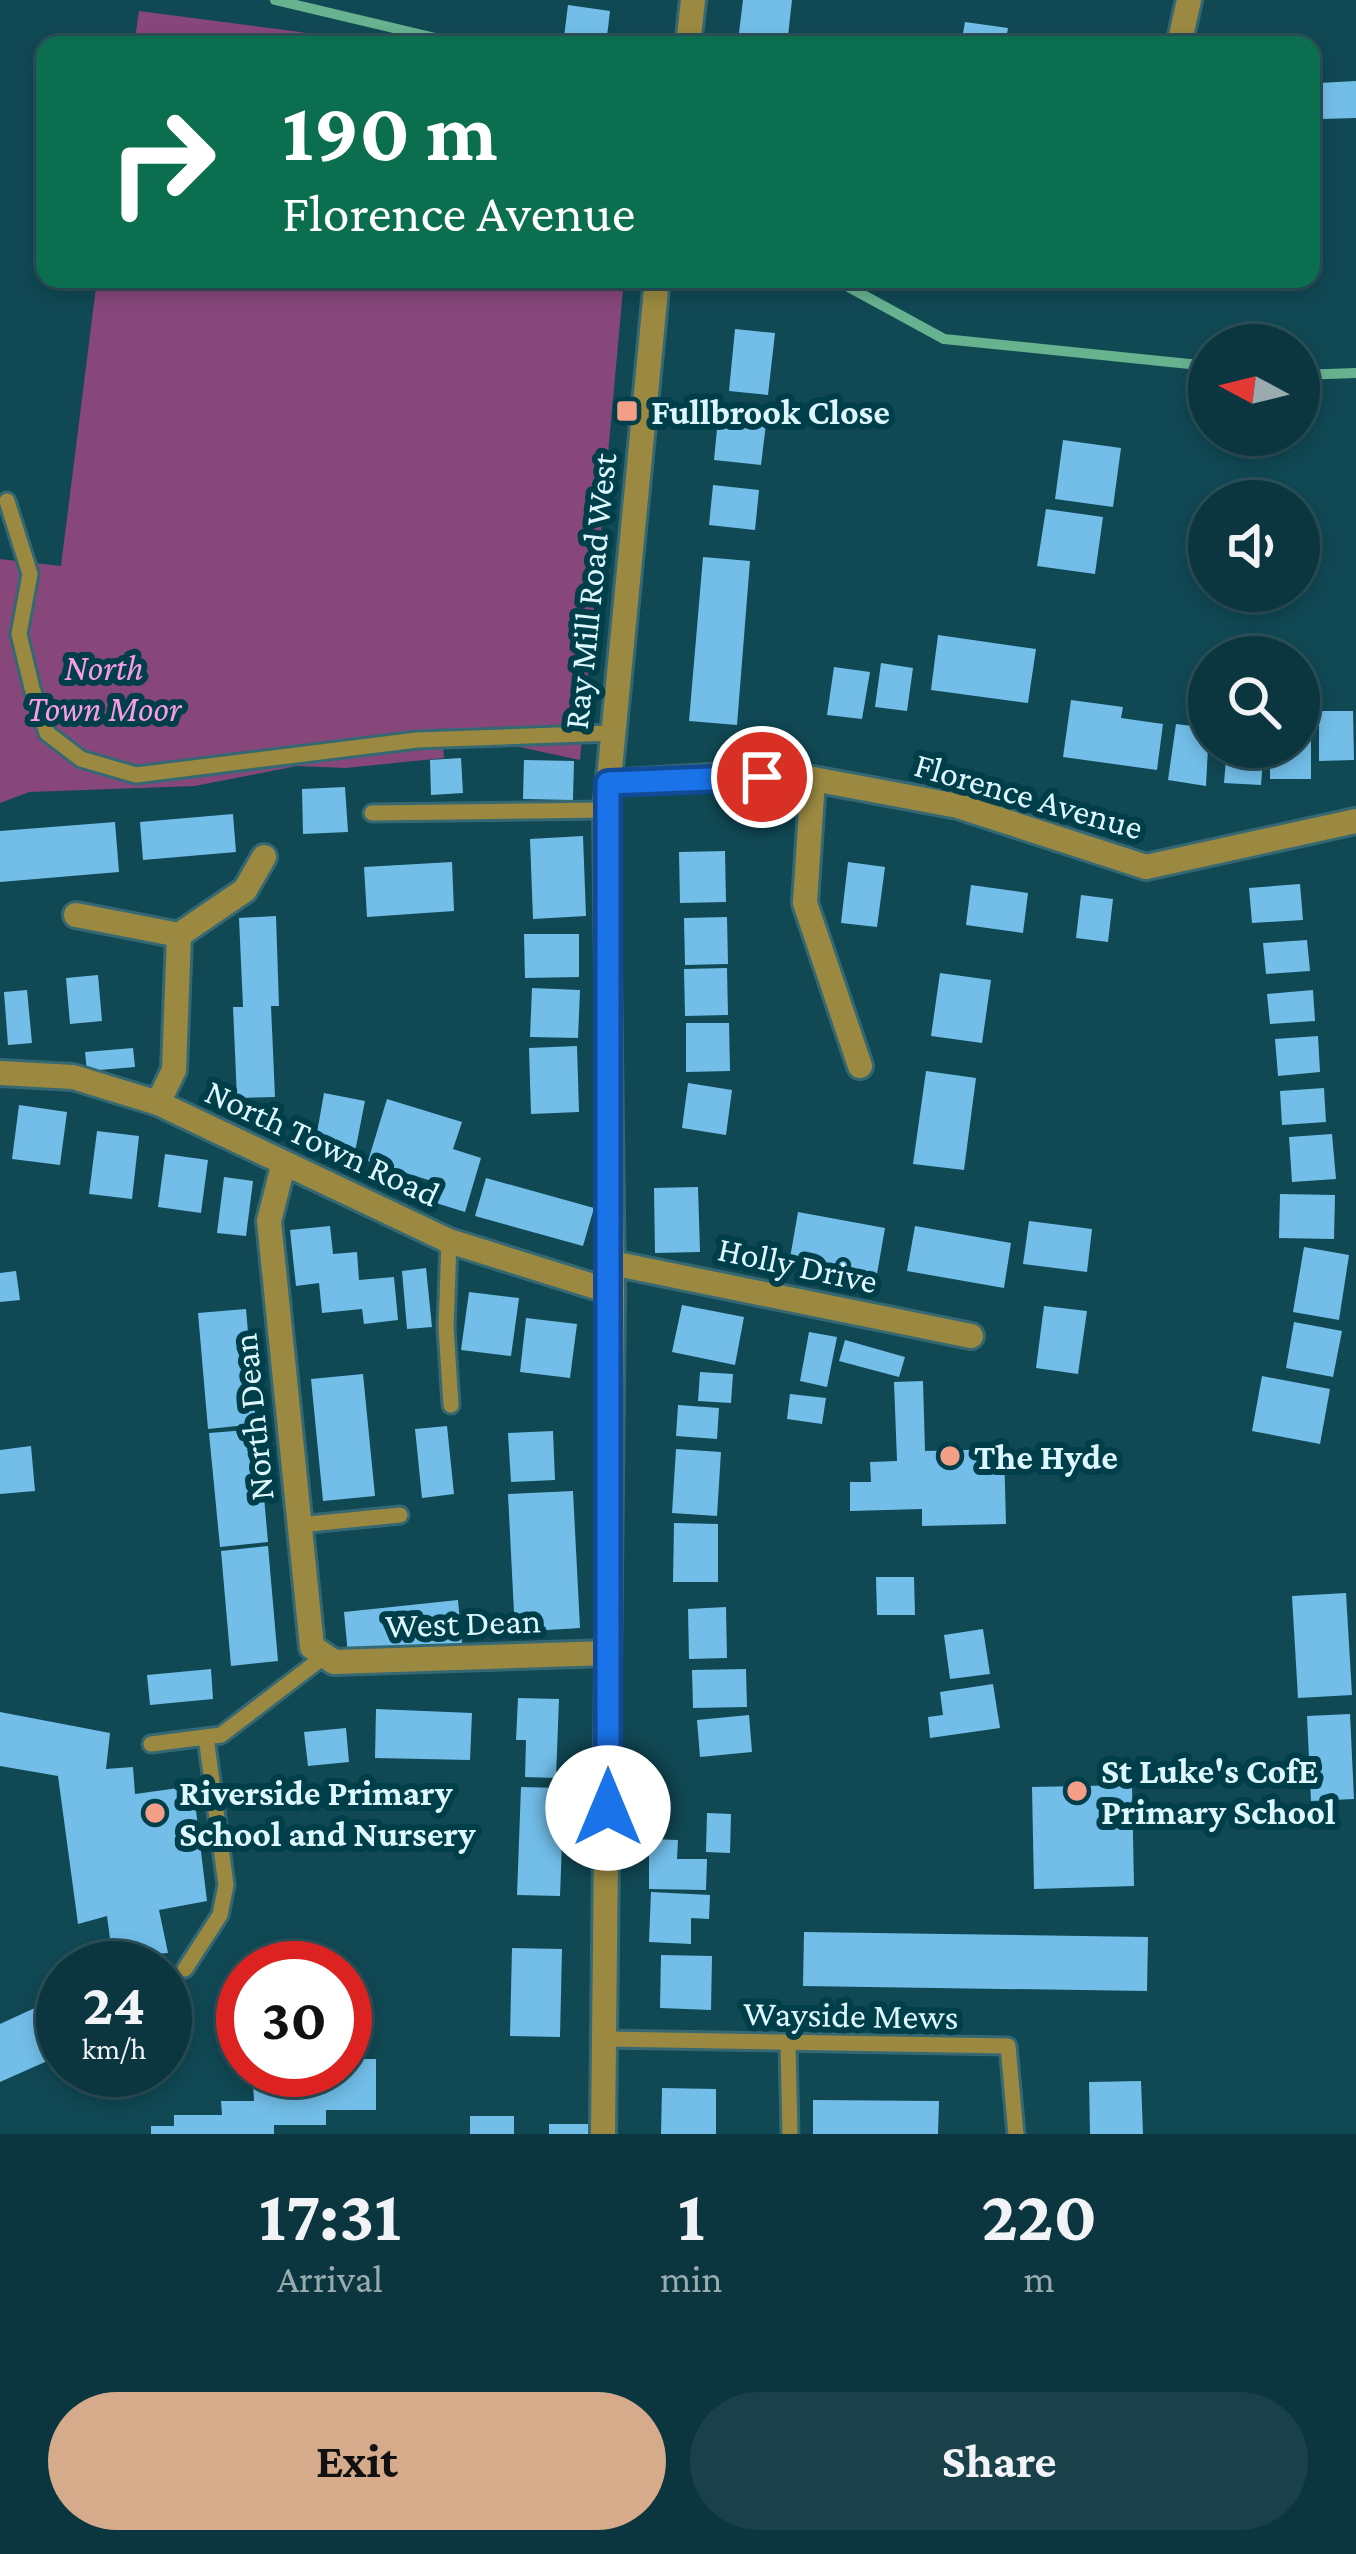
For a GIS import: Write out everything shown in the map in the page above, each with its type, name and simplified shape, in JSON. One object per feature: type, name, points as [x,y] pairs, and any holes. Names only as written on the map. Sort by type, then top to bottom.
[{"type":"street","points":[[689,36],[693,0]]},
{"type":"street","points":[[1181,36],[1189,0]]},
{"type":"street","name":"Ray Mill Road West","points":[[603,2134],[612,1292],[607,810],[656,288]]},
{"type":"street","name":"Florence Avenue","points":[[608,783],[727,776],[813,779],[958,806],[1147,867],[1356,821]]},
{"type":"street","points":[[813,779],[805,903],[860,1066]]},
{"type":"street","points":[[76,915],[179,935],[245,890],[264,857]]},
{"type":"street","points":[[158,1103],[174,1070],[179,935]]},
{"type":"street","name":"North Town Road","points":[[0,1073],[73,1077],[158,1103],[449,1241],[612,1292]]},
{"type":"street","name":"North Dean","points":[[283,1166],[269,1221],[312,1647],[322,1658]]},
{"type":"street","name":"Holly Drive","points":[[612,1263],[971,1336]]},
{"type":"street","name":"West Dean","points":[[322,1658],[608,1653]]},
{"type":"lane","points":[[8,501],[30,574],[19,634],[32,688],[47,734],[81,759],[136,775],[417,740],[611,733]]},
{"type":"lane","points":[[372,813],[607,810]]},
{"type":"lane","points":[[449,1241],[446,1328],[451,1405]]},
{"type":"lane","points":[[299,1525],[400,1515]]},
{"type":"lane","points":[[151,1744],[220,1735],[322,1658]]},
{"type":"lane","points":[[192,1958],[220,1916],[226,1885],[206,1737]]},
{"type":"lane","name":"Wayside Mews","points":[[606,2038],[1008,2046],[1016,2134]]},
{"type":"lane","points":[[788,2045],[790,2134]]},
{"type":"green space","points":[[139,11],[330,36],[135,36]]},
{"type":"green space","name":"North Town Moor","points":[[96,288],[623,288],[580,760],[501,743],[443,747],[444,758],[345,768],[297,766],[195,786],[29,792],[0,803],[0,559],[61,566]]},
{"type":"building","points":[[743,0],[792,0],[788,36],[739,36]]},
{"type":"building","points":[[568,5],[610,11],[607,36],[564,36]]},
{"type":"building","points":[[965,22],[1008,28],[1007,36],[963,36]]},
{"type":"building","points":[[1356,81],[1356,118],[1321,119],[1320,83]]},
{"type":"building","points":[[735,329],[775,333],[768,395],[729,391]]},
{"type":"building","points":[[718,419],[766,424],[761,465],[714,460]]},
{"type":"building","points":[[1063,440],[1121,448],[1113,507],[1055,499]]},
{"type":"building","points":[[713,485],[759,490],[755,530],[709,525]]},
{"type":"building","points":[[1046,509],[1103,517],[1095,574],[1037,566]]},
{"type":"building","points":[[703,557],[750,561],[737,725],[689,721]]},
{"type":"building","points":[[938,635],[1036,649],[1028,703],[931,690]]},
{"type":"building","points":[[881,663],[913,668],[907,711],[875,707]]},
{"type":"building","points":[[834,667],[870,672],[862,719],[827,715]]},
{"type":"building","points":[[1071,700],[1123,707],[1121,718],[1163,724],[1157,770],[1063,757]]},
{"type":"building","points":[[1320,711],[1353,711],[1354,760],[1320,761]]},
{"type":"building","points":[[1176,724],[1188,725],[1188,768],[1207,768],[1206,786],[1168,780]]},
{"type":"building","points":[[461,758],[463,793],[431,795],[430,760]]},
{"type":"building","points":[[524,760],[574,761],[573,800],[523,799]]},
{"type":"building","points":[[1225,768],[1262,768],[1261,785],[1224,783]]},
{"type":"building","points":[[1270,768],[1311,768],[1311,779],[1270,779]]},
{"type":"building","points":[[345,787],[348,832],[303,834],[302,789]]},
{"type":"building","points":[[233,814],[236,852],[143,860],[140,822]]},
{"type":"building","points":[[115,822],[119,872],[0,882],[0,831]]},
{"type":"building","points":[[583,836],[586,916],[533,919],[530,839]]},
{"type":"building","points":[[725,851],[726,902],[680,903],[679,852]]},
{"type":"building","points":[[452,862],[454,911],[367,917],[364,867]]},
{"type":"building","points":[[848,862],[885,867],[877,927],[841,923]]},
{"type":"building","points":[[1300,884],[1303,920],[1252,923],[1249,888]]},
{"type":"building","points":[[971,885],[1028,893],[1023,933],[966,925]]},
{"type":"building","points":[[1081,895],[1113,899],[1108,942],[1076,938]]},
{"type":"building","points":[[276,916],[279,1006],[271,1006],[275,1097],[237,1098],[233,1007],[243,1007],[239,918]]},
{"type":"building","points":[[727,917],[728,964],[685,965],[684,918]]},
{"type":"building","points":[[524,934],[579,934],[579,977],[525,978]]},
{"type":"building","points":[[1307,940],[1310,971],[1266,974],[1263,943]]},
{"type":"building","points":[[727,968],[728,1015],[685,1016],[684,969]]},
{"type":"building","points":[[940,973],[991,980],[982,1043],[931,1036]]},
{"type":"building","points":[[98,975],[102,1021],[70,1024],[66,978]]},
{"type":"building","points":[[532,988],[580,990],[578,1038],[530,1037]]},
{"type":"building","points":[[27,990],[32,1043],[8,1045],[4,992]]},
{"type":"building","points":[[1313,990],[1315,1021],[1270,1024],[1267,994]]},
{"type":"building","points":[[686,1023],[729,1023],[730,1071],[686,1072]]},
{"type":"building","points":[[1318,1036],[1320,1072],[1278,1076],[1275,1039]]},
{"type":"building","points":[[577,1046],[579,1112],[531,1114],[529,1048]]},
{"type":"building","points":[[133,1048],[135,1067],[87,1071],[85,1052]]},
{"type":"building","points":[[926,1071],[976,1078],[964,1170],[913,1164]]},
{"type":"building","points":[[688,1083],[732,1090],[726,1135],[682,1128]]},
{"type":"building","points":[[1324,1088],[1326,1122],[1282,1125],[1280,1091]]},
{"type":"building","points":[[324,1093],[365,1101],[354,1157],[314,1150]]},
{"type":"building","points":[[387,1099],[462,1122],[453,1149],[481,1158],[465,1212],[436,1203],[441,1184],[368,1161]]},
{"type":"building","points":[[19,1105],[67,1112],[60,1165],[12,1159]]},
{"type":"building","points":[[97,1131],[139,1136],[132,1199],[89,1194]]},
{"type":"building","points":[[1332,1134],[1336,1179],[1292,1182],[1289,1137]]},
{"type":"building","points":[[165,1154],[208,1160],[201,1213],[158,1207]]},
{"type":"building","points":[[224,1177],[253,1181],[246,1236],[217,1233]]},
{"type":"building","points":[[486,1178],[594,1208],[583,1246],[475,1216]]},
{"type":"building","points":[[698,1187],[700,1252],[655,1253],[654,1188]]},
{"type":"building","points":[[1280,1194],[1335,1195],[1334,1239],[1279,1238]]},
{"type":"building","points":[[798,1212],[885,1228],[877,1274],[790,1258]]},
{"type":"building","points":[[1029,1221],[1092,1229],[1087,1272],[1023,1264]]},
{"type":"building","points":[[330,1226],[333,1254],[357,1252],[359,1280],[394,1277],[398,1320],[364,1324],[362,1309],[322,1313],[319,1283],[296,1286],[290,1230]]},
{"type":"building","points":[[915,1226],[1011,1243],[1004,1288],[907,1271]]},
{"type":"building","points":[[1304,1247],[1349,1255],[1339,1320],[1293,1312]]},
{"type":"building","points":[[426,1268],[432,1327],[407,1329],[402,1271]]},
{"type":"building","points":[[16,1271],[20,1300],[0,1302],[0,1273]]},
{"type":"building","points":[[469,1292],[519,1298],[511,1356],[461,1350]]},
{"type":"building","points":[[682,1305],[744,1317],[735,1365],[672,1352]]},
{"type":"building","points":[[1044,1306],[1087,1311],[1078,1374],[1036,1368]]},
{"type":"building","points":[[246,1309],[256,1424],[208,1429],[198,1313]]},
{"type":"building","points":[[526,1318],[577,1324],[570,1378],[520,1372]]},
{"type":"building","points":[[1294,1322],[1342,1331],[1333,1377],[1286,1368]]},
{"type":"building","points":[[809,1332],[837,1337],[827,1387],[800,1381]]},
{"type":"building","points":[[845,1340],[905,1357],[899,1377],[839,1361]]},
{"type":"building","points":[[700,1372],[733,1374],[731,1403],[698,1401]]},
{"type":"building","points":[[363,1374],[375,1496],[323,1501],[311,1379]]},
{"type":"building","points":[[1262,1376],[1330,1389],[1320,1444],[1252,1431]]},
{"type":"building","name":"The Hyde","points":[[923,1381],[925,1451],[1004,1449],[1006,1524],[922,1526],[922,1509],[850,1511],[850,1482],[871,1482],[870,1462],[897,1461],[894,1382]]},
{"type":"building","points":[[790,1394],[826,1398],[822,1424],[787,1419]]},
{"type":"building","points":[[678,1405],[719,1408],[717,1439],[676,1436]]},
{"type":"building","points":[[447,1426],[454,1494],[422,1498],[415,1429]]},
{"type":"building","points":[[258,1429],[268,1542],[220,1547],[209,1433]]},
{"type":"building","points":[[553,1431],[555,1480],[511,1482],[508,1433]]},
{"type":"building","points":[[31,1446],[35,1491],[0,1494],[0,1450]]},
{"type":"building","points":[[676,1449],[721,1452],[717,1516],[672,1513]]},
{"type":"building","points":[[573,1491],[580,1628],[515,1632],[508,1494]]},
{"type":"building","points":[[674,1523],[718,1524],[718,1582],[673,1582]]},
{"type":"building","points":[[268,1546],[278,1661],[231,1666],[221,1551]]},
{"type":"building","points":[[876,1577],[914,1577],[915,1615],[877,1615]]},
{"type":"building","points":[[1346,1593],[1352,1695],[1298,1698],[1292,1596]]},
{"type":"building","points":[[458,1600],[462,1643],[348,1655],[344,1612]]},
{"type":"building","points":[[726,1607],[727,1658],[689,1659],[688,1609]]},
{"type":"building","points":[[983,1629],[990,1674],[950,1679],[944,1635]]},
{"type":"building","points":[[211,1669],[213,1699],[150,1705],[147,1675]]},
{"type":"building","points":[[746,1669],[747,1707],[693,1708],[692,1670]]},
{"type":"building","points":[[993,1684],[1000,1728],[930,1738],[928,1717],[943,1715],[940,1692]]},
{"type":"building","points":[[518,1698],[559,1699],[556,1778],[525,1777],[526,1740],[516,1740]]},
{"type":"building","points":[[376,1709],[472,1713],[470,1760],[375,1758]]},
{"type":"building","points":[[0,1712],[110,1733],[106,1769],[133,1767],[135,1794],[193,1786],[207,1901],[159,1910],[165,1941],[110,1941],[107,1916],[78,1924],[58,1776],[0,1766]]},
{"type":"building","points":[[1350,1714],[1354,1799],[1311,1801],[1307,1716]]},
{"type":"building","points":[[749,1715],[752,1752],[700,1757],[697,1720]]},
{"type":"building","points":[[346,1728],[349,1762],[308,1766],[304,1732]]},
{"type":"building","points":[[1132,1785],[1134,1886],[1034,1889],[1032,1787]]},
{"type":"building","points":[[521,1787],[564,1788],[560,1896],[517,1895]]},
{"type":"building","points":[[707,1813],[731,1814],[730,1853],[706,1852]]},
{"type":"building","points":[[649,1839],[678,1840],[677,1859],[707,1859],[706,1890],[649,1889]]},
{"type":"building","points":[[651,1892],[710,1895],[709,1919],[691,1918],[691,1944],[649,1942]]},
{"type":"building","points":[[804,1932],[1148,1937],[1147,1991],[803,1986]]},
{"type":"building","points":[[512,1948],[562,1949],[560,2037],[510,2036]]},
{"type":"building","points":[[661,1955],[712,1956],[711,2010],[660,2008]]},
{"type":"building","points":[[36,2007],[36,2066],[0,2082],[0,2024]]},
{"type":"building","points":[[372,2059],[376,2059],[376,2110],[326,2110],[326,2125],[274,2125],[274,2134],[151,2134],[151,2126],[174,2126],[174,2115],[222,2115],[221,2101],[254,2101],[254,2097],[372,2097]]},
{"type":"building","points":[[1141,2081],[1143,2134],[1090,2134],[1089,2082]]},
{"type":"building","points":[[662,2088],[716,2089],[716,2134],[661,2134]]},
{"type":"building","points":[[813,2100],[939,2101],[938,2134],[813,2134]]},
{"type":"building","points":[[470,2116],[514,2116],[514,2134],[470,2134]]},
{"type":"building","points":[[549,2124],[588,2124],[588,2134],[549,2134]]},
{"type":"waterway","points":[[275,0],[427,36]]},
{"type":"waterway","points":[[850,288],[944,339],[1188,364]]},
{"type":"waterway","points":[[1320,374],[1356,373]]},
{"type":"place","name":"Fullbrook Close","points":[[627,411]]},
{"type":"place","name":"The Hyde","points":[[950,1456]]},
{"type":"place","name":"St Luke's CofE Primary School","points":[[1077,1791]]},
{"type":"place","name":"Riverside Primary School and Nursery","points":[[155,1813]]},
{"type":"route","points":[[608,1808],[612,1292],[608,783],[762,777]]}]
